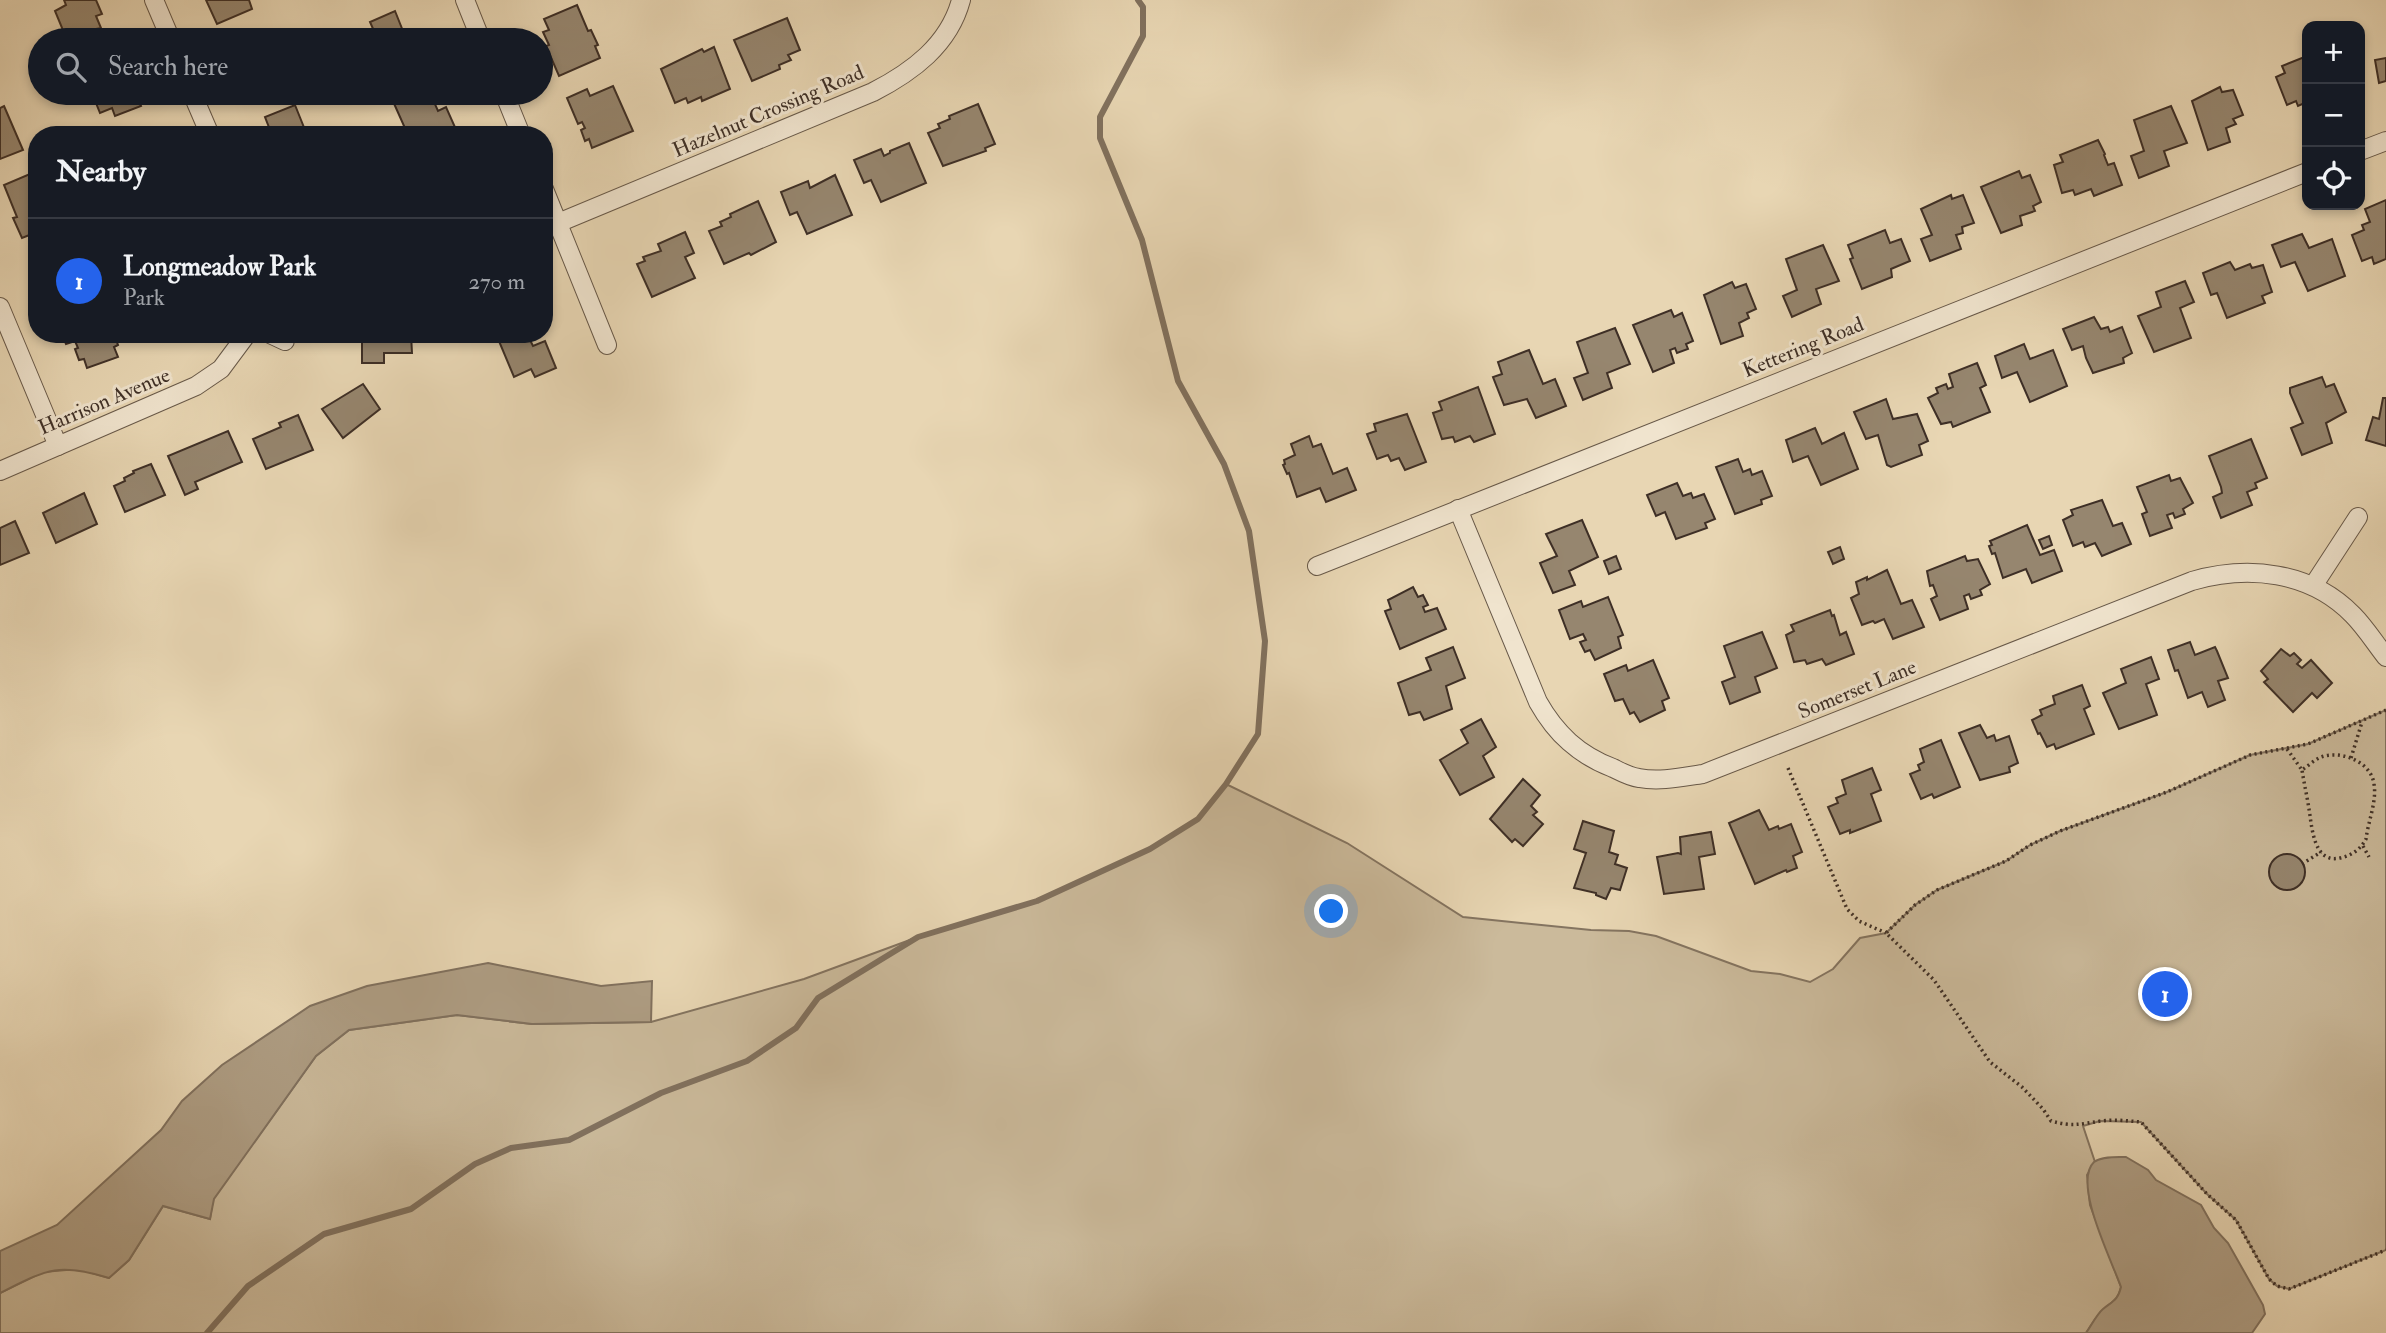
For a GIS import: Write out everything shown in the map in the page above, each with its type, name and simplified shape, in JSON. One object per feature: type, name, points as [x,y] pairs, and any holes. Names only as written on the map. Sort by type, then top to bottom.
[{"type":"street","points":[[154,0],[165,28]]},
{"type":"street","points":[[464,0],[476,28]]},
{"type":"street","name":"Hazelnut Crossing Road","points":[[558,223],[873,92],[900,78],[920,64],[948,32],[961,0]]},
{"type":"street","points":[[197,105],[206,126]]},
{"type":"street","points":[[508,105],[517,126]]},
{"type":"street","points":[[2365,149],[2386,141]]},
{"type":"street","name":"Kettering Road","points":[[1317,566],[2302,174]]},
{"type":"street","points":[[553,211],[607,345]]},
{"type":"street","points":[[0,307],[58,446]]},
{"type":"street","name":"Harrison Avenue","points":[[0,471],[196,386],[220,369],[240,343]]},
{"type":"street","name":"Somerset Lane","points":[[1458,509],[1538,702],[1548,720],[1562,737],[1593,760],[1637,778],[1667,780],[1703,774],[2203,578],[2250,571],[2269,573],[2313,586],[2353,615],[2386,657]]},
{"type":"street","points":[[2313,586],[2358,517]]},
{"type":"path","points":[[1886,933],[1915,905],[1937,890],[2006,861],[2030,845],[2060,831],[2167,792],[2250,755],[2308,744],[2386,710]]},
{"type":"path","points":[[2351,758],[2362,722]]},
{"type":"path","points":[[2287,749],[2302,770],[2314,840],[2321,852],[2328,858],[2342,858],[2363,846],[2375,785],[2366,767],[2351,758],[2336,755],[2318,758],[2302,770]]},
{"type":"path","points":[[1788,768],[1847,909],[1858,921],[1886,933],[1934,980],[1990,1062],[2022,1087],[2051,1121],[2070,1126],[2121,1120],[2141,1122],[2207,1194],[2236,1220],[2269,1279],[2277,1286],[2288,1289],[2386,1250]]},
{"type":"path","points":[[2363,846],[2369,856]]},
{"type":"path","points":[[2302,864],[2321,852]]},
{"type":"shaded area","points":[[2386,710],[2386,1250],[2289,1289],[2277,1286],[2269,1279],[2236,1220],[2207,1194],[2141,1122],[2100,1121],[2083,1126],[2095,1162],[2087,1175],[2090,1205],[2121,1287],[2117,1298],[2099,1314],[2086,1333],[0,1333],[0,1293],[43,1272],[78,1269],[109,1278],[129,1260],[163,1206],[210,1219],[213,1199],[316,1056],[349,1030],[457,1015],[532,1024],[651,1022],[804,979],[918,937],[1037,901],[1150,849],[1198,819],[1226,784],[1347,843],[1463,917],[1591,930],[1629,931],[1656,936],[1751,971],[1780,974],[1810,982],[1833,969],[1860,938],[1886,933],[1915,905],[1937,890],[2006,861],[2030,845],[2060,831],[2167,792],[2250,755],[2308,744]]},
{"type":"shaded area","points":[[488,963],[601,986],[652,981],[651,1022],[532,1024],[457,1015],[349,1030],[316,1056],[214,1199],[210,1219],[163,1206],[129,1260],[109,1278],[76,1270],[52,1271],[0,1293],[0,1251],[57,1225],[161,1130],[182,1101],[222,1065],[310,1006],[367,986]]},
{"type":"shaded area","points":[[2126,1157],[2148,1170],[2156,1180],[2201,1205],[2214,1228],[2228,1243],[2263,1305],[2265,1314],[2252,1333],[2086,1333],[2101,1311],[2117,1298],[2121,1287],[2096,1223],[2088,1187],[2088,1172],[2097,1160]]},
{"type":"building","points":[[64,0],[96,0],[102,14],[96,16],[101,28],[62,28],[55,11],[66,5]]},
{"type":"building","points":[[206,0],[249,0],[252,9],[217,24]]},
{"type":"building","points":[[577,5],[588,31],[591,30],[598,45],[595,46],[600,58],[559,76],[553,62],[553,28],[548,28],[544,19]]},
{"type":"building","points":[[395,11],[402,28],[373,28],[370,22]]},
{"type":"building","points":[[787,18],[800,50],[788,55],[791,60],[779,65],[780,69],[752,81],[734,40]]},
{"type":"building","points":[[714,47],[730,89],[702,101],[701,97],[688,103],[686,98],[675,103],[661,69],[702,49],[704,52]]},
{"type":"building","points":[[2302,58],[2302,104],[2298,106],[2296,101],[2287,105],[2276,77],[2285,73],[2282,66]]},
{"type":"building","points":[[2386,58],[2386,81],[2379,83],[2375,60]]},
{"type":"building","points":[[613,86],[633,131],[592,148],[589,139],[585,141],[581,130],[585,128],[582,122],[578,124],[567,98],[587,89],[590,96]]},
{"type":"building","points":[[2220,87],[2222,92],[2233,90],[2243,115],[2233,119],[2236,124],[2226,128],[2230,142],[2208,150],[2192,101]]},
{"type":"building","points":[[978,104],[995,144],[985,148],[986,151],[943,166],[928,133],[940,128],[938,124],[950,119],[949,116]]},
{"type":"building","points":[[97,105],[141,106],[115,116],[112,108],[100,113]]},
{"type":"building","points":[[295,105],[303,126],[268,126],[265,117]]},
{"type":"building","points":[[395,105],[435,105],[438,111],[446,107],[454,126],[404,126]]},
{"type":"building","points":[[4,106],[23,150],[0,159],[0,108]]},
{"type":"building","points":[[2171,106],[2187,143],[2164,151],[2169,166],[2139,178],[2131,156],[2144,151],[2134,120]]},
{"type":"building","points":[[2098,140],[2108,165],[2114,163],[2122,185],[2094,196],[2091,189],[2075,195],[2073,190],[2062,193],[2054,165],[2063,162],[2060,155]]},
{"type":"building","points":[[909,143],[926,183],[881,202],[871,180],[864,183],[854,160],[881,149],[884,156]]},
{"type":"building","points":[[2019,171],[2022,178],[2030,175],[2041,202],[2033,206],[2035,211],[2020,216],[2022,225],[2001,233],[1981,187]]},
{"type":"building","points":[[28,175],[28,236],[22,238],[4,185]]},
{"type":"building","points":[[835,175],[852,215],[807,234],[797,212],[790,215],[781,192],[808,181],[810,188]]},
{"type":"building","points":[[1951,195],[1952,199],[1963,195],[1974,223],[1962,227],[1963,233],[1956,235],[1961,249],[1930,261],[1921,239],[1932,235],[1921,209]]},
{"type":"building","points":[[2386,200],[2386,259],[2374,264],[2372,257],[2362,261],[2352,235],[2364,230],[2362,225],[2370,222],[2365,209]]},
{"type":"building","points":[[758,201],[776,242],[751,255],[749,253],[724,264],[709,231],[722,226],[720,222],[731,217],[730,214]]},
{"type":"building","points":[[1885,230],[1890,243],[1901,239],[1910,261],[1891,269],[1892,277],[1862,289],[1850,259],[1853,258],[1848,245]]},
{"type":"building","points":[[685,232],[694,253],[685,257],[695,278],[652,297],[637,264],[645,261],[643,257],[661,251],[658,244]]},
{"type":"building","points":[[2302,234],[2309,248],[2332,239],[2345,276],[2308,291],[2295,262],[2281,267],[2272,245]]},
{"type":"building","points":[[1823,245],[1839,281],[1816,289],[1821,304],[1792,317],[1783,296],[1797,290],[1786,259]]},
{"type":"building","points":[[2230,262],[2235,270],[2250,264],[2252,268],[2263,265],[2272,292],[2262,296],[2265,303],[2227,318],[2217,293],[2211,295],[2203,273]]},
{"type":"building","points":[[2185,281],[2194,302],[2180,308],[2191,338],[2154,352],[2138,316],[2161,307],[2156,292]]},
{"type":"building","points":[[1732,282],[1735,288],[1746,284],[1756,309],[1747,313],[1749,318],[1739,323],[1743,336],[1721,344],[1704,295]]},
{"type":"building","points":[[1671,310],[1674,317],[1682,313],[1693,341],[1686,344],[1688,349],[1677,353],[1675,348],[1670,350],[1674,363],[1653,372],[1633,325]]},
{"type":"building","points":[[2094,317],[2101,329],[2108,327],[2110,332],[2122,327],[2132,353],[2123,358],[2124,363],[2093,373],[2083,346],[2072,350],[2063,329]]},
{"type":"building","points":[[1615,328],[1630,364],[1607,373],[1612,388],[1583,400],[1574,378],[1588,373],[1577,342]]},
{"type":"building","points":[[76,343],[117,343],[114,347],[118,357],[87,368],[84,359],[79,360],[75,349],[78,348]]},
{"type":"building","points":[[362,343],[411,343],[412,353],[384,353],[384,363],[362,363]]},
{"type":"building","points":[[500,343],[532,343],[533,346],[546,343],[556,368],[535,377],[531,369],[514,377]]},
{"type":"building","points":[[2024,344],[2030,359],[2053,350],[2067,386],[2030,402],[2017,372],[2002,378],[1995,356]]},
{"type":"building","points":[[1529,350],[1543,384],[1555,379],[1566,406],[1536,418],[1527,399],[1504,405],[1493,377],[1502,374],[1498,362]]},
{"type":"building","points":[[1977,363],[1986,385],[1980,388],[1990,412],[1953,427],[1951,422],[1941,424],[1928,398],[1938,393],[1936,388],[1946,384],[1948,389],[1953,387],[1949,374]]},
{"type":"building","points":[[2322,377],[2326,387],[2334,384],[2346,412],[2326,423],[2332,443],[2302,455],[2291,428],[2303,423],[2290,388]]},
{"type":"building","points":[[363,384],[380,409],[343,438],[322,409]]},
{"type":"building","points":[[1478,387],[1495,434],[1474,442],[1470,436],[1455,442],[1453,437],[1442,439],[1433,413],[1442,410],[1439,402]]},
{"type":"building","points":[[2383,398],[2386,398],[2386,446],[2366,440],[2373,417],[2379,419]]},
{"type":"building","points":[[1886,399],[1893,419],[1917,414],[1928,441],[1919,445],[1922,455],[1891,467],[1887,465],[1878,435],[1866,439],[1854,412]]},
{"type":"building","points":[[1407,414],[1426,462],[1405,470],[1399,458],[1391,461],[1388,455],[1377,459],[1367,434],[1376,431],[1374,424]]},
{"type":"building","points":[[298,415],[313,450],[266,469],[253,439],[281,427],[279,423]]},
{"type":"building","points":[[1815,428],[1822,444],[1844,433],[1858,469],[1821,485],[1808,456],[1793,462],[1786,440]]},
{"type":"building","points":[[228,431],[242,462],[195,482],[198,489],[185,495],[168,456]]},
{"type":"building","points":[[1309,436],[1313,447],[1321,444],[1333,474],[1347,468],[1356,490],[1326,502],[1320,488],[1297,497],[1289,473],[1287,474],[1283,465],[1284,460],[1295,455],[1291,444]]},
{"type":"building","points":[[2251,439],[2267,478],[2255,483],[2257,488],[2247,492],[2252,505],[2221,518],[2213,497],[2222,493],[2221,487],[2209,456]]},
{"type":"building","points":[[1738,459],[1743,472],[1750,469],[1752,475],[1762,471],[1772,496],[1761,500],[1762,504],[1735,514],[1716,467]]},
{"type":"building","points":[[151,464],[165,495],[125,512],[114,486],[125,481],[124,478],[134,473],[133,471]]},
{"type":"building","points":[[2169,475],[2171,481],[2180,478],[2193,503],[2183,509],[2185,514],[2175,518],[2173,513],[2167,515],[2172,528],[2150,536],[2142,514],[2147,512],[2137,487]]},
{"type":"building","points":[[1677,483],[1683,496],[1691,493],[1693,498],[1704,494],[1715,519],[1705,523],[1707,528],[1676,539],[1665,512],[1656,516],[1647,495]]},
{"type":"building","points":[[84,493],[97,524],[56,543],[43,513]]},
{"type":"building","points":[[2102,500],[2113,526],[2122,523],[2131,544],[2102,556],[2095,543],[2085,547],[2083,542],[2073,546],[2063,520],[2073,515],[2071,510]]},
{"type":"building","points":[[1582,520],[1598,557],[1569,571],[1575,585],[1553,593],[1540,563],[1557,556],[1546,534]]},
{"type":"building","points":[[15,521],[29,553],[0,565],[0,528]]},
{"type":"building","points":[[2027,525],[2040,555],[2054,550],[2062,571],[2032,583],[2026,569],[2003,578],[1995,553],[1992,554],[1989,546],[1992,545],[1990,541]]},
{"type":"building","points":[[2049,536],[2052,545],[2043,549],[2039,540]]},
{"type":"building","points":[[1840,547],[1844,559],[1833,564],[1828,552]]},
{"type":"building","points":[[1616,556],[1621,569],[1609,574],[1604,561]]},
{"type":"building","points":[[1965,556],[1967,561],[1978,559],[1990,584],[1980,590],[1982,595],[1971,599],[1969,594],[1964,596],[1968,609],[1940,620],[1931,599],[1937,596],[1933,585],[1930,586],[1927,571]]},
{"type":"building","points":[[1887,570],[1901,604],[1912,600],[1924,627],[1893,639],[1884,619],[1862,625],[1851,598],[1859,594],[1856,582],[1867,577],[1867,580]]},
{"type":"building","points":[[1413,587],[1418,597],[1423,595],[1428,605],[1423,607],[1425,612],[1437,608],[1446,629],[1400,649],[1385,611],[1391,609],[1388,600]]},
{"type":"building","points":[[1608,597],[1623,635],[1618,637],[1621,648],[1595,660],[1590,650],[1585,652],[1580,642],[1586,640],[1583,634],[1570,639],[1559,610],[1581,601],[1583,607]]},
{"type":"building","points":[[1830,610],[1840,635],[1846,632],[1854,654],[1826,665],[1822,659],[1807,664],[1805,660],[1794,662],[1786,635],[1794,631],[1791,625]]},
{"type":"building","points":[[1762,632],[1777,668],[1755,677],[1760,692],[1730,704],[1722,682],[1735,677],[1724,646]]},
{"type":"building","points":[[2190,642],[2195,655],[2215,647],[2228,678],[2218,681],[2225,700],[2208,707],[2202,692],[2188,698],[2168,650]]},
{"type":"building","points":[[1453,647],[1465,678],[1446,686],[1452,709],[1424,720],[1420,712],[1409,715],[1398,683],[1431,670],[1426,658]]},
{"type":"building","points":[[2281,649],[2290,656],[2294,653],[2301,660],[2297,664],[2302,668],[2311,660],[2332,683],[2317,698],[2312,693],[2293,712],[2264,682],[2268,679],[2261,671]]},
{"type":"building","points":[[2151,657],[2159,679],[2146,684],[2157,715],[2119,729],[2103,693],[2126,683],[2121,669]]},
{"type":"building","points":[[1653,660],[1669,698],[1662,701],[1665,710],[1640,722],[1634,712],[1630,714],[1623,699],[1615,701],[1604,674],[1626,665],[1628,671]]},
{"type":"building","points":[[2082,685],[2090,706],[2084,709],[2094,734],[2056,749],[2054,744],[2047,747],[2032,720],[2042,715],[2040,710],[2055,704],[2053,696]]},
{"type":"building","points":[[1481,719],[1496,747],[1483,756],[1494,777],[1460,795],[1440,760],[1468,743],[1461,730]]},
{"type":"building","points":[[1980,725],[1987,738],[1994,735],[1996,741],[2009,736],[2018,763],[2009,767],[2010,772],[1980,780],[1959,733]]},
{"type":"building","points":[[1941,740],[1960,787],[1934,798],[1932,794],[1921,799],[1910,774],[1920,770],[1918,765],[1924,762],[1920,749]]},
{"type":"building","points":[[1872,768],[1881,790],[1871,794],[1881,821],[1840,834],[1828,807],[1838,803],[1836,798],[1846,794],[1842,780]]},
{"type":"building","points":[[1523,779],[1540,795],[1531,806],[1537,812],[1533,815],[1543,824],[1523,846],[1515,839],[1512,842],[1490,819]]},
{"type":"building","points":[[1759,810],[1769,830],[1791,824],[1802,852],[1793,856],[1797,868],[1755,884],[1729,823]]},
{"type":"building","points":[[1583,821],[1614,831],[1609,852],[1618,855],[1615,864],[1627,868],[1620,890],[1611,888],[1606,899],[1596,893],[1574,888],[1586,853],[1574,849]]},
{"type":"building","points":[[1711,832],[1715,854],[1699,857],[1704,889],[1664,894],[1657,857],[1681,854],[1680,837]]},
{"type":"building","points":[[2287,854],[2300,859],[2305,872],[2300,885],[2287,890],[2274,885],[2269,872],[2274,859]]},
{"type":"waterway","points":[[207,1333],[248,1286],[324,1234],[411,1209],[475,1164],[511,1148],[569,1140],[661,1093],[747,1061],[796,1028],[818,998],[918,937],[1037,901],[1150,849],[1198,819],[1226,784],[1258,734],[1265,641],[1249,531],[1224,464],[1178,381],[1142,240],[1100,138],[1100,117],[1143,36],[1143,7],[1138,0]]},
{"type":"place","name":"Longmeadow Park","points":[[2165,994]]}]
